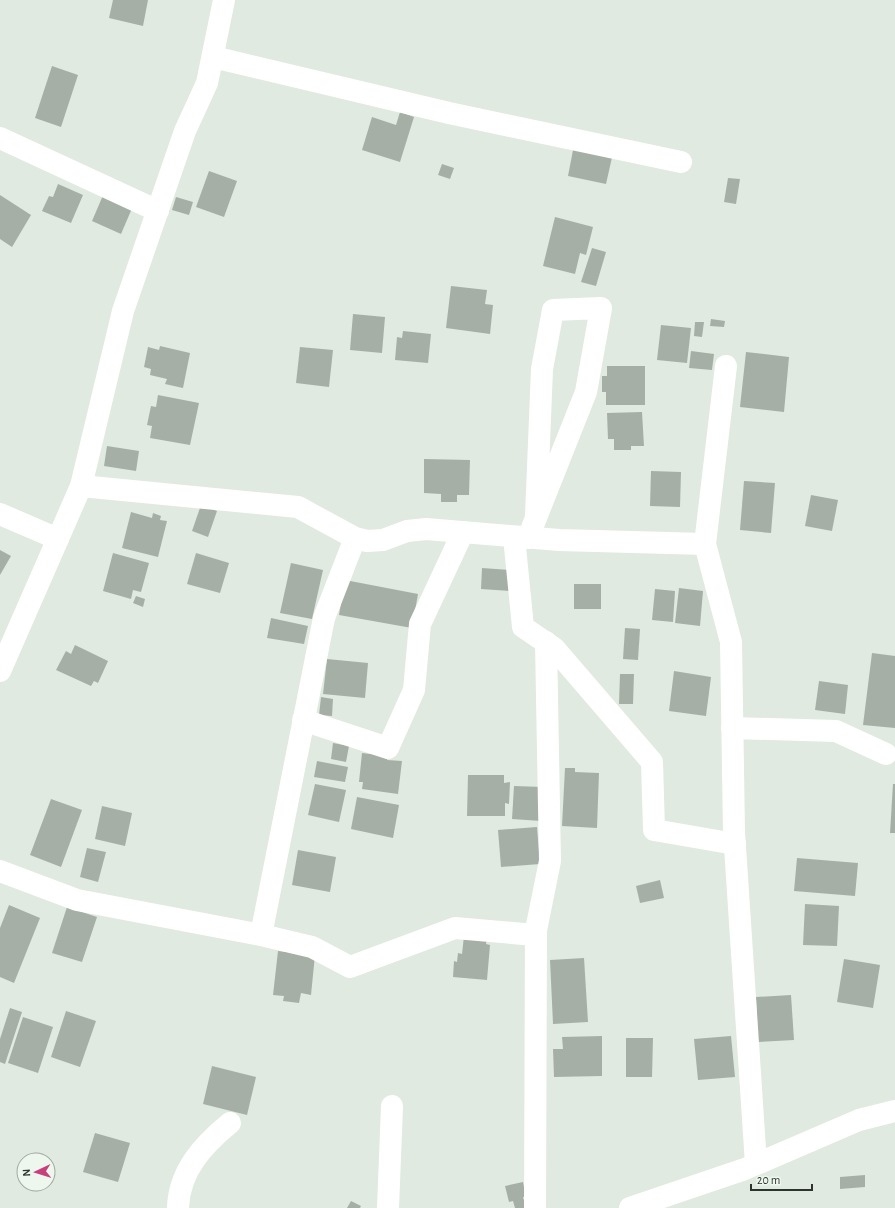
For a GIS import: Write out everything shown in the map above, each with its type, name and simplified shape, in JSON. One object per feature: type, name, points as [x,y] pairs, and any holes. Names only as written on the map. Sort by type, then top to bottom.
[{"type":"street","points":[[0,671],[81,486],[123,311],[185,131],[207,83],[224,0]]},
{"type":"street","points":[[213,57],[449,113],[680,162]]},
{"type":"street","points":[[0,138],[158,211]]},
{"type":"street","points":[[536,516],[542,369],[553,310],[600,308],[586,392],[536,516],[521,538],[523,627],[554,648],[652,762],[654,830],[735,844]]},
{"type":"street","points":[[726,366],[706,544],[731,642],[735,844],[756,1164]]},
{"type":"street","points":[[81,486],[298,507],[355,538],[366,542],[383,540],[407,531],[426,529],[521,538],[706,544]]},
{"type":"street","points":[[0,514],[58,539]]},
{"type":"street","points":[[304,720],[388,748],[414,690],[420,624],[463,532]]},
{"type":"street","points":[[261,935],[324,618],[355,538]]},
{"type":"street","points":[[0,871],[77,900],[261,935],[312,947],[350,967],[455,928],[535,935],[550,861],[546,642]]},
{"type":"street","points":[[732,728],[836,731],[886,754]]},
{"type":"street","points":[[535,1208],[536,929]]},
{"type":"street","points":[[388,1208],[392,1106]]},
{"type":"street","points":[[630,1208],[756,1164],[859,1120],[895,1111]]},
{"type":"street","points":[[178,1208],[178,1199],[190,1165],[200,1150],[230,1123]]},
{"type":"building","points":[[113,0],[148,0],[143,26],[109,18]]},
{"type":"building","points":[[52,66],[78,75],[61,127],[35,118]]},
{"type":"building","points":[[400,112],[414,117],[400,162],[362,150],[372,117],[396,125]]},
{"type":"building","points":[[574,145],[613,153],[606,184],[568,176]]},
{"type":"building","points":[[442,164],[454,168],[450,179],[438,175]]},
{"type":"building","points":[[209,171],[237,181],[224,217],[196,207]]},
{"type":"building","points":[[728,178],[740,179],[736,204],[724,202]]},
{"type":"building","points":[[58,184],[83,195],[71,223],[42,211],[49,196],[53,197]]},
{"type":"building","points":[[104,193],[133,206],[121,234],[92,221]]},
{"type":"building","points":[[0,195],[31,215],[12,247],[0,239]]},
{"type":"building","points":[[176,197],[193,202],[189,215],[172,210]]},
{"type":"building","points":[[555,217],[593,227],[586,255],[580,253],[575,274],[543,266]]},
{"type":"building","points":[[592,248],[606,252],[596,286],[581,282]]},
{"type":"building","points":[[451,286],[487,290],[485,304],[493,305],[490,334],[446,328]]},
{"type":"building","points":[[353,314],[385,317],[382,353],[350,350]]},
{"type":"building","points":[[711,319],[725,321],[724,327],[710,326]]},
{"type":"building","points":[[695,322],[704,322],[702,337],[694,336]]},
{"type":"building","points":[[661,325],[691,328],[687,363],[657,360]]},
{"type":"building","points":[[403,331],[431,334],[428,363],[395,360],[397,337],[402,338]]},
{"type":"building","points":[[160,346],[190,353],[183,388],[165,384],[167,379],[150,375],[151,369],[144,367],[148,347],[159,350]]},
{"type":"building","points":[[300,347],[333,350],[329,387],[296,383]]},
{"type":"building","points":[[691,351],[714,354],[712,370],[689,368]]},
{"type":"building","points":[[746,352],[789,357],[784,412],[740,407]]},
{"type":"building","points":[[607,366],[645,366],[645,405],[606,405],[606,392],[602,392],[602,376],[607,376]]},
{"type":"building","points":[[158,395],[199,403],[190,445],[150,438],[152,426],[147,425],[151,406],[156,407]]},
{"type":"building","points":[[642,412],[644,446],[631,446],[631,450],[614,450],[614,439],[608,439],[607,413]]},
{"type":"building","points":[[107,446],[139,451],[136,471],[104,466]]},
{"type":"building","points":[[424,459],[470,460],[469,495],[457,495],[457,502],[441,502],[441,494],[424,493]]},
{"type":"building","points":[[651,471],[681,472],[680,507],[650,506]]},
{"type":"building","points":[[744,481],[775,483],[771,533],[740,530]]},
{"type":"building","points":[[811,495],[838,500],[832,531],[805,526]]},
{"type":"building","points":[[201,505],[217,511],[208,537],[192,531]]},
{"type":"building","points":[[131,512],[152,518],[153,513],[161,516],[160,520],[167,521],[158,557],[122,548]]},
{"type":"building","points":[[0,550],[11,556],[0,575]]},
{"type":"building","points":[[113,553],[149,563],[141,592],[133,590],[131,599],[103,591]]},
{"type":"building","points":[[196,553],[229,563],[220,593],[187,584]]},
{"type":"building","points":[[291,563],[323,570],[312,619],[280,613]]},
{"type":"building","points":[[482,568],[511,570],[510,591],[481,589]]},
{"type":"building","points":[[345,580],[418,594],[412,628],[339,615]]},
{"type":"building","points":[[574,584],[601,584],[601,609],[574,609]]},
{"type":"building","points":[[679,588],[703,591],[700,626],[675,623]]},
{"type":"building","points":[[655,589],[675,591],[673,622],[652,620]]},
{"type":"building","points":[[136,596],[145,599],[143,607],[133,603]]},
{"type":"building","points":[[271,618],[308,626],[304,644],[267,638]]},
{"type":"building","points":[[625,628],[640,629],[638,660],[623,659]]},
{"type":"building","points":[[75,645],[108,661],[98,683],[94,681],[91,686],[56,670],[66,651],[71,654]]},
{"type":"building","points":[[872,653],[895,656],[895,728],[863,725]]},
{"type":"building","points":[[327,659],[368,663],[365,698],[323,694]]},
{"type":"building","points":[[674,671],[711,677],[706,716],[669,711]]},
{"type":"building","points":[[620,674],[634,674],[633,704],[619,704]]},
{"type":"building","points":[[819,681],[848,685],[845,714],[815,710]]},
{"type":"building","points":[[321,697],[333,699],[332,716],[319,715]]},
{"type":"building","points":[[333,743],[349,746],[346,762],[331,759]]},
{"type":"building","points":[[362,753],[387,756],[387,760],[402,761],[398,794],[362,789],[363,782],[359,782]]},
{"type":"building","points":[[317,761],[348,767],[345,782],[314,777]]},
{"type":"building","points":[[565,768],[575,768],[575,772],[599,773],[597,828],[562,826]]},
{"type":"building","points":[[468,775],[504,775],[504,783],[510,782],[509,804],[505,803],[505,816],[467,816]]},
{"type":"building","points":[[315,784],[346,790],[339,822],[308,815]]},
{"type":"building","points":[[893,784],[895,784],[895,833],[890,833]]},
{"type":"building","points":[[514,786],[543,787],[541,821],[512,819]]},
{"type":"building","points":[[357,797],[399,805],[393,838],[351,829]]},
{"type":"building","points":[[51,799],[82,810],[61,867],[30,855]]},
{"type":"building","points":[[102,806],[132,813],[125,846],[95,839]]},
{"type":"building","points":[[537,827],[540,864],[501,867],[498,830]]},
{"type":"building","points":[[87,848],[106,852],[98,882],[80,877]]},
{"type":"building","points":[[298,850],[336,857],[330,892],[292,885]]},
{"type":"building","points":[[797,858],[858,863],[855,896],[794,891]]},
{"type":"building","points":[[660,880],[664,898],[640,903],[636,886]]},
{"type":"building","points":[[805,904],[839,906],[837,946],[803,945]]},
{"type":"building","points":[[9,905],[40,918],[14,983],[0,977],[0,928]]},
{"type":"building","points":[[67,907],[97,917],[82,962],[52,953]]},
{"type":"building","points":[[464,936],[487,938],[486,944],[490,945],[487,980],[453,977],[454,961],[457,962],[458,953],[462,954]]},
{"type":"building","points":[[278,951],[315,955],[311,995],[301,993],[299,1003],[283,1001],[284,996],[273,995]]},
{"type":"building","points":[[584,958],[588,1022],[553,1024],[550,960]]},
{"type":"building","points":[[844,959],[880,965],[873,1008],[837,1002]]},
{"type":"building","points":[[791,995],[794,1040],[758,1042],[756,997]]},
{"type":"building","points":[[10,1008],[22,1012],[5,1064],[0,1062],[0,1039]]},
{"type":"building","points":[[66,1011],[96,1021],[80,1067],[51,1057]]},
{"type":"building","points":[[23,1017],[53,1027],[38,1073],[8,1063]]},
{"type":"building","points":[[602,1036],[602,1076],[554,1077],[553,1049],[563,1049],[562,1037]]},
{"type":"building","points":[[731,1036],[735,1077],[698,1080],[694,1039]]},
{"type":"building","points":[[626,1038],[653,1038],[652,1077],[626,1077]]},
{"type":"building","points":[[212,1066],[256,1077],[247,1115],[203,1104]]},
{"type":"building","points":[[95,1133],[130,1143],[118,1182],[83,1172]]},
{"type":"building","points":[[865,1175],[865,1187],[840,1189],[840,1177]]},
{"type":"building","points":[[523,1182],[526,1197],[523,1197],[526,1208],[515,1208],[513,1201],[509,1202],[505,1186]]},
{"type":"building","points":[[351,1201],[361,1206],[360,1208],[347,1208]]}]
